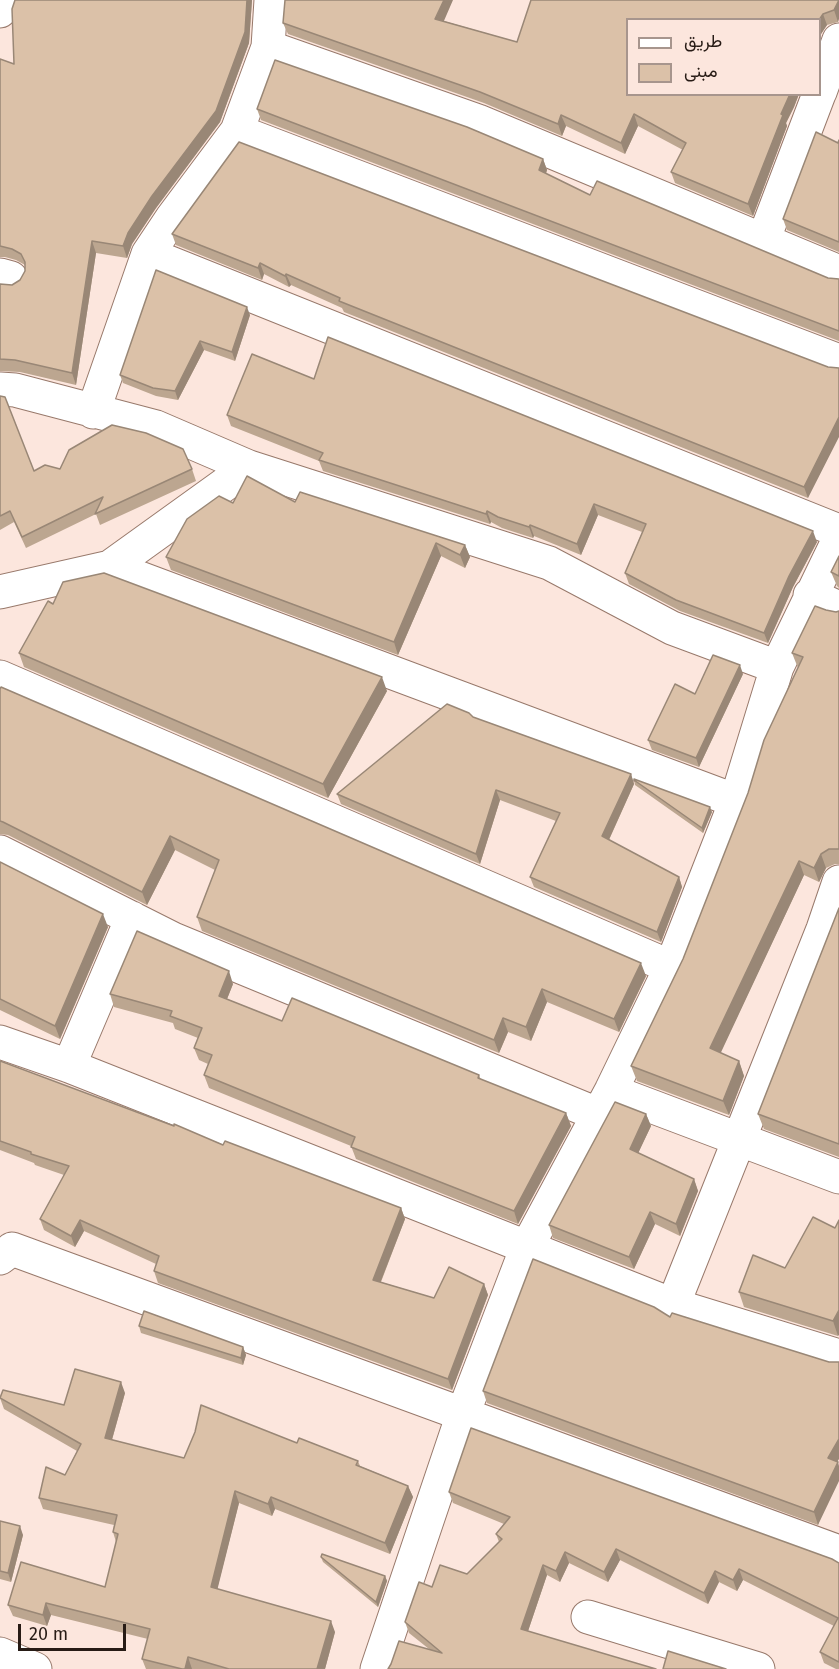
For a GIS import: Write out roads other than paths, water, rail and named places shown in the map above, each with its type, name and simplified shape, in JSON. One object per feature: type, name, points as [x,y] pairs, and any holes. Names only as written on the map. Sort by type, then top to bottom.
[{"type":"street","points":[[0,11],[3,0]]},
{"type":"street","points":[[93,412],[148,254],[237,131],[268,47],[271,0]]},
{"type":"street","points":[[821,88],[839,40]]},
{"type":"street","points":[[268,47],[478,121],[839,272]]},
{"type":"street","points":[[763,241],[818,96]]},
{"type":"street","points":[[237,131],[839,361]]},
{"type":"street","points":[[148,254],[839,531]]},
{"type":"street","points":[[0,389],[15,390],[156,427],[249,467],[549,563],[672,628],[777,667]]},
{"type":"street","points":[[0,592],[110,567],[249,467]]},
{"type":"street","points":[[377,1669],[463,1414],[527,1247],[604,1103],[671,967],[736,801],[777,667],[825,601],[839,539]]},
{"type":"street","points":[[110,567],[736,801]]},
{"type":"street","points":[[0,677],[671,967]]},
{"type":"street","points":[[0,852],[173,939],[604,1103],[739,1140],[839,1177]]},
{"type":"street","points":[[673,1305],[739,1140],[831,932],[839,882]]},
{"type":"street","points":[[69,1066],[132,918]]},
{"type":"street","points":[[0,1042],[69,1066],[673,1305],[839,1356]]},
{"type":"street","points":[[0,1258],[12,1249],[839,1552]]},
{"type":"street","points":[[588,1617],[758,1669]]},
{"type":"street","points":[[0,1654],[35,1669]]}]
